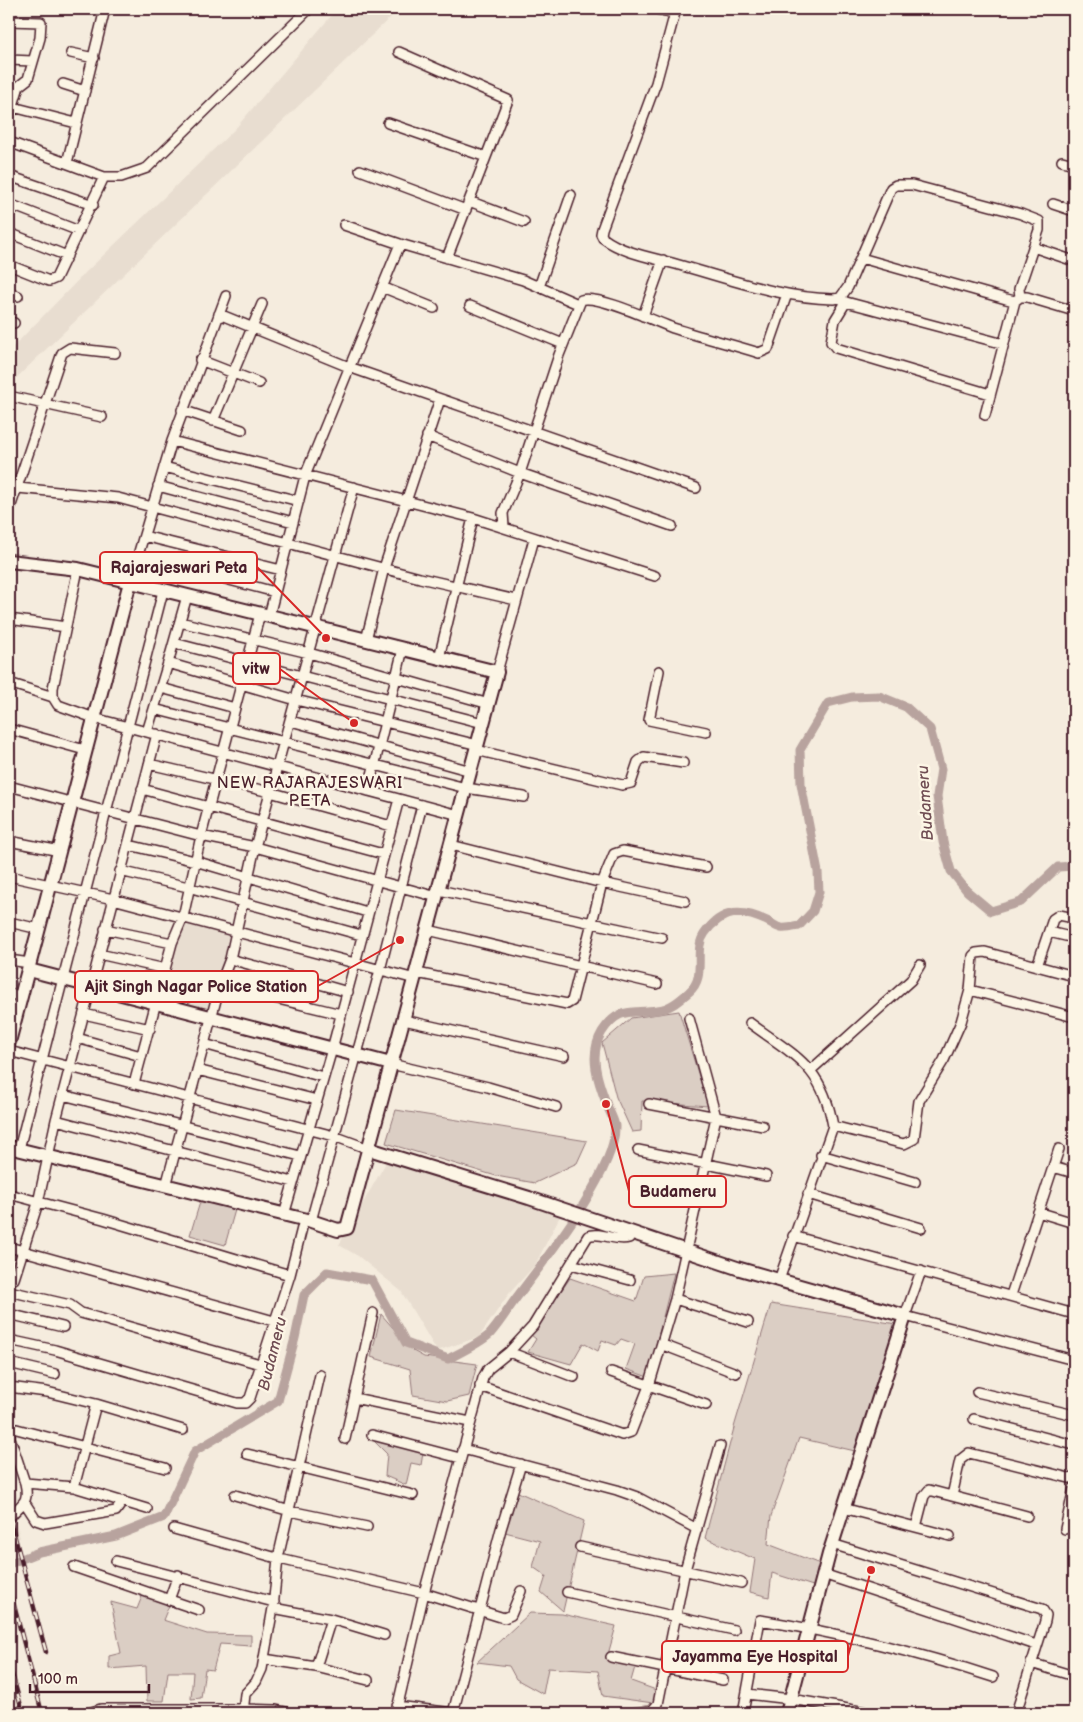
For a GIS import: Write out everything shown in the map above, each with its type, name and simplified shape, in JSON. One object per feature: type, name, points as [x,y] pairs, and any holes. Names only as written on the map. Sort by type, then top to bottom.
[{"type":"street","points":[[67,163],[105,9]]},
{"type":"street","points":[[9,142],[104,177],[121,177],[153,163],[309,9]]},
{"type":"street","points":[[656,9],[675,11],[656,83],[601,234],[608,242],[618,247],[787,294],[843,300],[1004,344]]},
{"type":"street","points":[[9,21],[41,22],[40,38],[28,79],[19,86],[10,107],[9,119]]},
{"type":"street","points":[[399,52],[508,100],[447,258]]},
{"type":"street","points":[[71,53],[94,58]]},
{"type":"street","points":[[9,60],[33,61]]},
{"type":"street","points":[[63,84],[85,91]]},
{"type":"street","points":[[10,107],[76,123]]},
{"type":"street","points":[[388,123],[486,157]]},
{"type":"street","points":[[1062,161],[1074,164]]},
{"type":"street","points":[[360,170],[468,206],[524,222]]},
{"type":"street","points":[[9,176],[93,205]]},
{"type":"street","points":[[9,265],[53,281],[93,205],[104,177]]},
{"type":"street","points":[[985,415],[1039,221],[1036,218],[912,185],[901,185],[891,188],[832,329],[832,346],[990,394]]},
{"type":"street","points":[[539,287],[571,195]]},
{"type":"street","points":[[9,204],[79,231]]},
{"type":"street","points":[[1052,204],[1074,211]]},
{"type":"street","points":[[344,225],[400,244],[523,280],[578,304]]},
{"type":"street","points":[[9,233],[67,256]]},
{"type":"street","points":[[134,1084],[172,944],[183,917],[188,887],[246,661],[253,640],[275,592],[305,476],[400,244]]},
{"type":"street","points":[[1033,247],[1074,261]]},
{"type":"street","points":[[861,258],[1018,299],[1034,299],[1074,311]]},
{"type":"street","points":[[643,316],[663,260]]},
{"type":"street","points":[[382,287],[434,308]]},
{"type":"street","points":[[9,292],[18,296]]},
{"type":"street","points":[[504,527],[503,513],[520,473],[563,344],[581,300],[592,299],[673,328],[763,353],[768,349],[787,294]]},
{"type":"street","points":[[10,1034],[15,995],[29,966],[130,582],[158,486],[182,410],[226,296]]},
{"type":"street","points":[[213,421],[262,304]]},
{"type":"street","points":[[470,306],[563,344]]},
{"type":"street","points":[[219,314],[349,367],[696,488]]},
{"type":"street","points":[[9,511],[46,405],[58,363],[65,349],[115,353]]},
{"type":"street","points":[[200,360],[259,383]]},
{"type":"street","points":[[13,397],[102,417]]},
{"type":"street","points":[[366,640],[384,568],[440,399]]},
{"type":"street","points":[[182,410],[242,430]]},
{"type":"street","points":[[427,436],[520,473],[672,526]]},
{"type":"street","points":[[172,440],[405,502],[473,518],[655,576]]},
{"type":"street","points":[[164,467],[299,501]]},
{"type":"street","points":[[158,486],[293,522]]},
{"type":"street","points":[[166,1186],[220,985],[230,959],[244,904],[255,847],[264,820],[270,792],[354,487]]},
{"type":"street","points":[[18,488],[118,498],[384,568],[516,600]]},
{"type":"street","points":[[439,658],[473,518]]},
{"type":"street","points":[[144,536],[281,570]]},
{"type":"street","points":[[164,590],[42,1059],[14,1148],[308,1220],[338,1230],[346,1228],[370,1149],[391,1064],[534,539]]},
{"type":"street","points":[[138,556],[275,592]]},
{"type":"street","points":[[9,562],[78,569],[497,672]]},
{"type":"street","points":[[52,697],[78,569]]},
{"type":"street","points":[[147,732],[187,596]]},
{"type":"street","points":[[9,619],[66,627]]},
{"type":"street","points":[[180,622],[309,653],[489,704]]},
{"type":"street","points":[[174,643],[484,723]]},
{"type":"street","points":[[368,791],[403,649]]},
{"type":"street","points":[[168,663],[296,700],[622,785],[631,783],[638,762],[644,756],[683,763]]},
{"type":"street","points":[[659,671],[650,720],[706,732]]},
{"type":"street","points":[[9,683],[52,697],[58,705],[94,718],[459,815]]},
{"type":"street","points":[[161,688],[235,708]]},
{"type":"street","points":[[154,709],[466,788],[524,797]]},
{"type":"street","points":[[291,721],[471,771]]},
{"type":"street","points":[[9,728],[85,750]]},
{"type":"street","points":[[14,1278],[38,1203],[56,1120],[157,734]]},
{"type":"street","points":[[149,764],[270,792],[391,826]]},
{"type":"street","points":[[9,786],[73,801],[201,836],[255,847],[401,887],[662,938]]},
{"type":"street","points":[[142,789],[264,820],[383,854]]},
{"type":"street","points":[[284,1215],[348,992],[353,963],[399,799]]},
{"type":"street","points":[[9,1340],[55,1350],[242,1404],[250,1398],[334,1136],[380,970],[422,805]]},
{"type":"street","points":[[9,841],[60,851]]},
{"type":"street","points":[[129,845],[195,861],[367,912]]},
{"type":"street","points":[[451,845],[602,883],[685,901]]},
{"type":"street","points":[[9,876],[86,892],[237,930],[380,970],[567,1004],[572,1001],[602,883],[611,859],[618,852],[706,867]]},
{"type":"street","points":[[120,871],[188,887],[361,935]]},
{"type":"street","points":[[1037,966],[1056,916],[1074,918]]},
{"type":"street","points":[[9,922],[39,929]]},
{"type":"street","points":[[106,929],[172,944]]},
{"type":"street","points":[[428,930],[657,984]]},
{"type":"street","points":[[1049,932],[1074,938]]},
{"type":"street","points":[[833,1126],[904,1144],[914,1139],[919,1101],[936,1075],[961,1022],[970,990],[972,960],[976,953],[985,952],[1074,976]]},
{"type":"street","points":[[99,954],[165,969]]},
{"type":"street","points":[[230,959],[348,992]]},
{"type":"street","points":[[9,960],[91,987],[391,1064],[473,1082],[556,1107]]},
{"type":"street","points":[[811,1070],[911,980],[920,965]]},
{"type":"street","points":[[220,985],[341,1014]]},
{"type":"street","points":[[970,990],[1074,1017]]},
{"type":"street","points":[[84,1014],[150,1029]]},
{"type":"street","points":[[480,1386],[622,1435],[631,1432],[663,1345],[716,1117],[689,1018]]},
{"type":"street","points":[[404,1020],[564,1056]]},
{"type":"street","points":[[750,1023],[811,1070],[824,1089],[833,1126],[779,1280]]},
{"type":"street","points":[[77,1038],[141,1056]]},
{"type":"street","points":[[204,1044],[323,1077]]},
{"type":"street","points":[[9,1051],[334,1136],[529,1198],[629,1235],[686,1250],[779,1280],[905,1316],[1074,1360]]},
{"type":"street","points":[[197,1070],[317,1100]]},
{"type":"street","points":[[63,1095],[300,1156]]},
{"type":"street","points":[[649,1104],[763,1126]]},
{"type":"street","points":[[56,1120],[293,1182]]},
{"type":"street","points":[[1011,1295],[1059,1149]]},
{"type":"street","points":[[638,1150],[766,1176]]},
{"type":"street","points":[[822,1155],[915,1182]]},
{"type":"street","points":[[1053,1167],[1074,1173]]},
{"type":"street","points":[[9,1194],[104,1219],[290,1275]]},
{"type":"street","points":[[808,1194],[921,1228]]},
{"type":"street","points":[[1038,1212],[1074,1223]]},
{"type":"street","points":[[522,1464],[453,1713],[396,1710],[424,1593],[470,1422],[480,1386],[488,1369],[509,1352],[533,1326],[588,1236],[598,1235],[616,1239],[629,1235]]},
{"type":"street","points":[[793,1236],[1074,1314]]},
{"type":"street","points":[[9,1247],[274,1321]]},
{"type":"street","points":[[571,1264],[630,1280]]},
{"type":"street","points":[[787,1713],[832,1544],[921,1271]]},
{"type":"street","points":[[9,1290],[70,1305],[81,1313],[260,1364]]},
{"type":"street","points":[[675,1299],[748,1322]]},
{"type":"street","points":[[345,1439],[373,1313]]},
{"type":"street","points":[[9,1314],[63,1327]]},
{"type":"street","points":[[663,1345],[736,1373]]},
{"type":"street","points":[[509,1352],[574,1377]]},
{"type":"street","points":[[9,1363],[55,1374]]},
{"type":"street","points":[[611,1372],[706,1405]]},
{"type":"street","points":[[244,1711],[245,1694],[260,1676],[264,1659],[274,1605],[278,1558],[320,1375]]},
{"type":"street","points":[[9,1387],[47,1392],[96,1404],[183,1430]]},
{"type":"street","points":[[977,1392],[1074,1415]]},
{"type":"street","points":[[354,1398],[470,1422]]},
{"type":"street","points":[[74,1487],[96,1404]]},
{"type":"street","points":[[974,1419],[1074,1445]]},
{"type":"street","points":[[9,1427],[165,1468]]},
{"type":"street","points":[[9,1435],[27,1491],[25,1503],[9,1518]]},
{"type":"street","points":[[372,1435],[462,1454],[522,1464],[637,1497],[697,1529]]},
{"type":"street","points":[[633,1713],[656,1708],[686,1570],[720,1446]]},
{"type":"street","points":[[952,1496],[960,1460],[969,1453],[1069,1478],[1074,1477]]},
{"type":"street","points":[[247,1454],[413,1495]]},
{"type":"street","points":[[25,1483],[74,1487],[147,1508]]},
{"type":"street","points":[[1065,1529],[1074,1488]]},
{"type":"street","points":[[916,1527],[926,1492],[932,1491],[1027,1516]]},
{"type":"street","points":[[235,1495],[290,1511],[367,1527]]},
{"type":"street","points":[[25,1503],[36,1520],[45,1523],[116,1511],[123,1502]]},
{"type":"street","points":[[843,1508],[950,1536]]},
{"type":"street","points":[[174,1529],[278,1558],[424,1593],[504,1618],[509,1617],[521,1591]]},
{"type":"street","points":[[832,1544],[1042,1609],[1046,1615],[1045,1621],[1016,1713]]},
{"type":"street","points":[[580,1547],[741,1583]]},
{"type":"street","points":[[116,1561],[178,1575],[274,1605],[384,1635]]},
{"type":"street","points":[[74,1567],[198,1610]]},
{"type":"street","points":[[823,1574],[1036,1645]]},
{"type":"street","points":[[169,1600],[178,1575]]},
{"type":"street","points":[[567,1592],[734,1630]]},
{"type":"street","points":[[316,1666],[331,1619]]},
{"type":"street","points":[[743,1713],[760,1620],[809,1628],[929,1657],[993,1677]]},
{"type":"street","points":[[610,1657],[665,1670],[723,1680]]},
{"type":"street","points":[[264,1659],[316,1666],[368,1680]]},
{"type":"street","points":[[1031,1663],[1074,1676]]},
{"type":"street","points":[[747,1694],[791,1699],[871,1713]]},
{"type":"street","points":[[89,1713],[100,1709],[275,1710],[290,1713]]},
{"type":"shaded area","points":[[337,9],[399,9],[9,385],[9,351],[86,272],[235,129]]},
{"type":"shaded area","points":[[183,919],[232,932],[210,1010],[162,997]]},
{"type":"shaded area","points":[[679,1011],[708,1106],[642,1101],[641,1131],[632,1132],[616,1097],[602,1043],[631,1018]]},
{"type":"shaded area","points":[[396,1110],[587,1141],[577,1163],[535,1183],[496,1176],[386,1143]]},
{"type":"shaded area","points":[[388,1159],[560,1216],[535,1265],[508,1295],[479,1337],[437,1351],[401,1291],[358,1256],[339,1245]]},
{"type":"shaded area","points":[[201,1199],[227,1205],[235,1210],[225,1245],[190,1235]]},
{"type":"shaded area","points":[[674,1273],[648,1377],[626,1369],[635,1344],[621,1339],[616,1345],[602,1340],[598,1351],[583,1343],[571,1364],[528,1352],[536,1339],[531,1335],[570,1278],[636,1301],[644,1276]]},
{"type":"shaded area","points":[[771,1304],[897,1324],[855,1451],[799,1438],[771,1516],[768,1544],[820,1564],[813,1586],[772,1573],[769,1597],[750,1592],[755,1559],[705,1538],[735,1424]]},
{"type":"shaded area","points":[[381,1314],[413,1351],[424,1357],[477,1364],[469,1396],[447,1401],[413,1395],[410,1369],[371,1357]]},
{"type":"shaded area","points":[[373,1440],[423,1453],[421,1465],[411,1463],[406,1485],[385,1476],[387,1454]]},
{"type":"shaded area","points":[[9,1465],[21,1511],[15,1519],[20,1538],[9,1540]]},
{"type":"shaded area","points":[[518,1492],[584,1521],[563,1611],[541,1592],[546,1576],[533,1567],[540,1541],[505,1532]]},
{"type":"shaded area","points":[[143,1594],[170,1603],[163,1620],[207,1634],[251,1635],[251,1646],[220,1644],[213,1670],[205,1669],[201,1698],[191,1699],[193,1672],[168,1672],[164,1701],[147,1701],[146,1666],[109,1669],[109,1656],[121,1653],[111,1602],[137,1609]]},
{"type":"shaded area","points":[[530,1613],[562,1614],[616,1626],[607,1658],[635,1667],[631,1681],[656,1690],[653,1703],[603,1696],[598,1671],[548,1668],[543,1694],[516,1679],[509,1666],[477,1662]]},
{"type":"waterway","name":"Budameru","points":[[9,1564],[39,1552],[116,1536],[164,1517],[195,1451],[278,1401],[295,1338],[304,1295],[327,1272],[372,1280],[406,1343],[448,1359],[490,1334],[577,1214],[592,1190],[612,1145],[615,1126],[600,1087],[595,1059],[598,1041],[608,1024],[614,1018],[626,1013],[666,1008],[689,992],[695,986],[698,978],[701,940],[712,925],[725,915],[749,914],[779,927],[788,928],[799,926],[813,911],[819,892],[818,872],[801,784],[800,750],[828,703],[852,697],[879,696],[906,707],[930,729],[941,769],[937,796],[943,842],[951,871],[967,891],[991,911],[1021,902],[1058,867],[1074,866]]},
{"type":"railway","points":[[10,1519],[46,1652]]},
{"type":"railway","points":[[9,1586],[42,1713]]},
{"type":"railway","points":[[9,1663],[23,1713]]},
{"type":"railway","points":[[9,1700],[12,1713]]},
{"type":"place","name":"Rajarajeswari Peta","points":[[326,638]]},
{"type":"place","name":"vitw","points":[[354,723]]},
{"type":"place","name":"Ajit Singh Nagar Police Station","points":[[400,940]]},
{"type":"place","name":"Budameru","points":[[606,1104]]},
{"type":"place","name":"Jayamma Eye Hospital","points":[[871,1570]]},
{"type":"district","name":"NEW RAJARAJESWARI PETA","points":[[310,792]]}]
